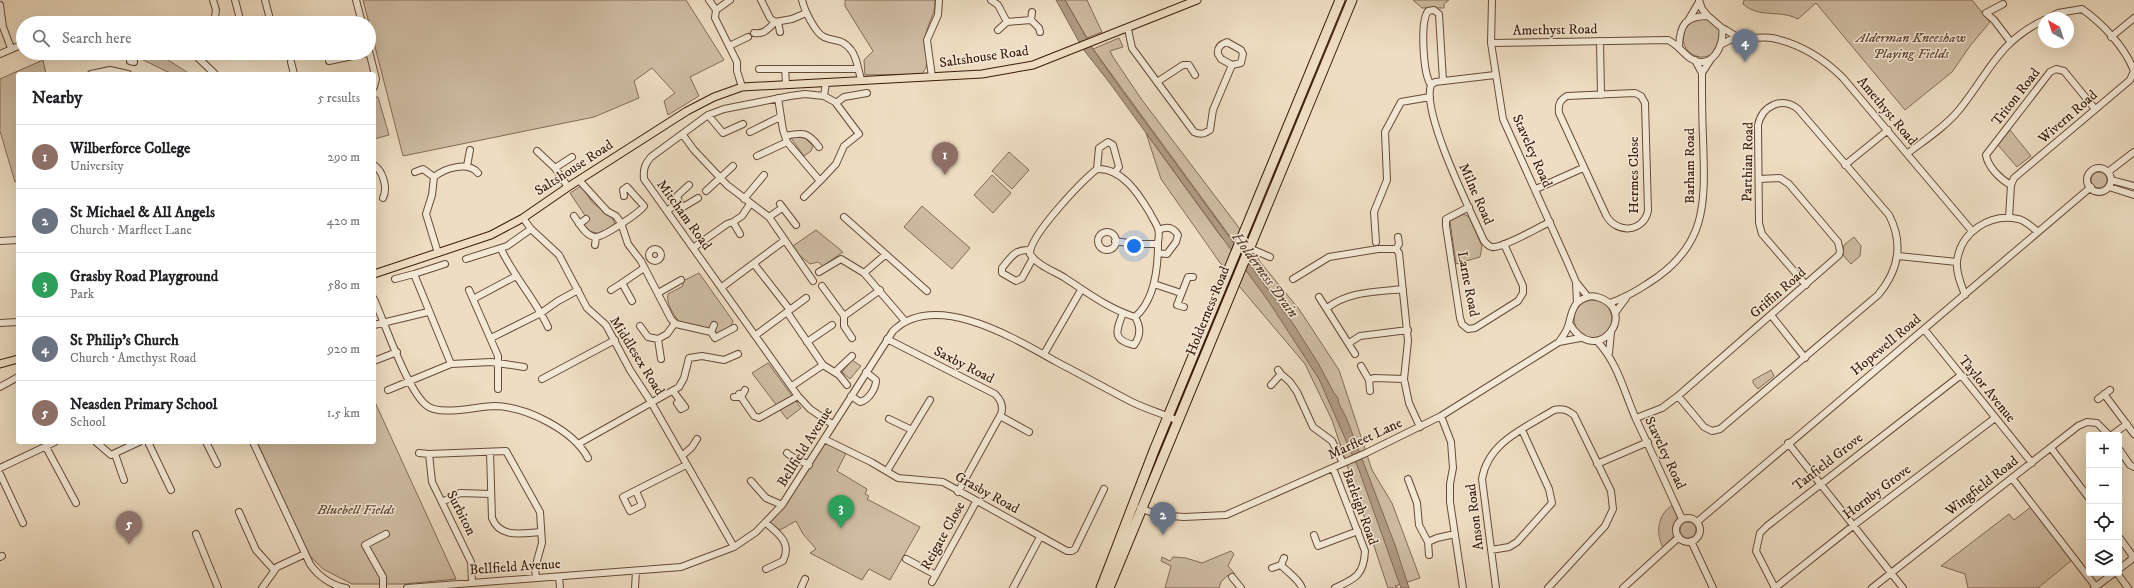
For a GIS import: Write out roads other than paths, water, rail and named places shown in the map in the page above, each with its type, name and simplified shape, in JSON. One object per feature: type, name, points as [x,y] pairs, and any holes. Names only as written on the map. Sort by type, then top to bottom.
[{"type":"highway","name":"Holderness Road","points":[[1109,588],[1167,417],[1340,0]]},
{"type":"highway","name":"Holderness Road","points":[[1101,588],[1137,507],[1178,421],[1352,0]]},
{"type":"main road","name":"Saltshouse Road","points":[[376,273],[491,235],[523,218],[568,186],[687,110],[714,97],[742,87],[861,79],[982,74],[1033,65],[1128,29],[1197,0]]},
{"type":"main road","points":[[0,364],[16,360]]},
{"type":"street","points":[[213,0],[216,10],[215,16]]},
{"type":"street","points":[[235,0],[239,16]]},
{"type":"street","points":[[264,0],[269,16]]},
{"type":"street","points":[[356,0],[360,16]]},
{"type":"street","points":[[709,0],[716,10]]},
{"type":"street","points":[[730,0],[716,10],[712,18],[737,62],[737,71],[742,87]]},
{"type":"street","points":[[761,0],[770,18],[777,22],[780,32]]},
{"type":"street","points":[[802,0],[806,13],[820,34],[825,37],[838,39],[847,45],[852,51],[861,79]]},
{"type":"street","points":[[932,77],[927,40],[938,15],[939,0]]},
{"type":"street","points":[[991,0],[998,5],[1007,22]]},
{"type":"street","name":"Staveley Road","points":[[1492,0],[1491,43],[1503,119],[1536,189],[1576,282],[1588,297]]},
{"type":"street","points":[[1668,40],[1680,30],[1689,19],[1699,1],[1708,16],[1722,28],[1722,44]]},
{"type":"street","points":[[0,4],[3,27],[12,48]]},
{"type":"street","points":[[2003,4],[1986,13],[1994,20],[2010,41]]},
{"type":"street","name":"Wivern Road","points":[[2010,185],[2014,178],[2130,80],[2134,71],[2130,60],[2093,17],[2082,9],[2064,12]]},
{"type":"street","name":"Milne Road","points":[[1443,81],[1439,14],[1434,10],[1428,11],[1424,17],[1424,55],[1427,80],[1431,85],[1430,97],[1440,142],[1484,241],[1489,246],[1495,247],[1550,222]]},
{"type":"street","points":[[1031,20],[1032,12]]},
{"type":"street","points":[[754,33],[759,34],[766,31],[777,22],[792,19],[806,13]]},
{"type":"street","points":[[1689,19],[1708,16]]},
{"type":"street","points":[[2111,37],[2134,18]]},
{"type":"street","points":[[998,30],[1007,22],[1031,20],[1039,28],[1040,32]]},
{"type":"street","points":[[1908,153],[1958,110],[1998,54],[2010,41],[2028,27],[2038,23]]},
{"type":"street","name":"Amethyst Road","points":[[1722,28],[1738,36],[1770,38],[1806,49],[1827,62],[1843,78],[1908,153],[1972,231]]},
{"type":"street","points":[[1128,29],[1132,48],[1194,132],[1205,133],[1210,130],[1213,110],[1232,65]]},
{"type":"street","points":[[1680,30],[1679,46],[1689,57],[1695,60],[1711,59]]},
{"type":"street","points":[[1702,73],[1722,44],[1738,36]]},
{"type":"street","points":[[729,46],[748,37]]},
{"type":"street","name":"Amethyst Road","points":[[1491,43],[1668,40],[1679,46]]},
{"type":"street","points":[[1600,41],[1601,95]]},
{"type":"street","points":[[1227,42],[1241,50],[1244,54],[1241,63],[1232,65],[1221,59],[1217,50],[1222,44],[1227,42]]},
{"type":"street","points":[[0,54],[16,47]]},
{"type":"street","points":[[201,60],[212,72]]},
{"type":"street","points":[[329,61],[333,60]]},
{"type":"street","points":[[371,60],[374,72]]},
{"type":"street","name":"Barham Road","points":[[1610,303],[1626,298],[1674,264],[1694,236],[1700,221],[1705,177],[1702,73],[1695,60]]},
{"type":"street","points":[[291,62],[294,72]]},
{"type":"street","points":[[1156,82],[1183,65],[1189,65],[1195,74]]},
{"type":"street","points":[[759,69],[858,69]]},
{"type":"street","points":[[785,69],[786,84]]},
{"type":"street","name":"Triton Road","points":[[2010,185],[2003,181],[1987,162],[1986,155],[2050,72],[2056,69],[2064,71],[2095,109]]},
{"type":"street","points":[[100,72],[110,70],[119,72]]},
{"type":"street","points":[[1431,85],[1435,82],[1496,75]]},
{"type":"street","points":[[804,197],[833,167],[844,146],[859,134],[836,103],[824,96],[826,82]]},
{"type":"street","points":[[836,103],[844,97],[867,93]]},
{"type":"street","name":"Hermes Close","points":[[1635,93],[1641,96],[1645,103],[1648,212],[1646,220],[1640,225],[1627,229],[1616,227],[1610,222],[1583,168],[1559,113],[1558,105],[1560,101],[1567,96],[1635,93]]},
{"type":"street","name":"Mitcham Road","points":[[824,96],[804,94],[778,98],[724,109],[708,115],[683,135],[651,157],[645,163],[643,172],[644,179],[798,396],[810,409],[832,424]]},
{"type":"street","points":[[1376,242],[1374,212],[1388,180],[1385,132],[1401,102],[1430,97]]},
{"type":"street","points":[[778,98],[780,117],[787,142],[820,181]]},
{"type":"street","name":"Parthian Road","points":[[1678,396],[1704,427],[1712,431],[1720,429],[1806,358],[1878,295],[1889,282],[1898,256],[1897,236],[1889,215],[1798,109],[1789,103],[1780,103],[1766,110],[1760,118],[1759,223],[1762,234],[1806,285]]},
{"type":"street","points":[[708,115],[723,133],[743,124]]},
{"type":"street","points":[[750,132],[780,117]]},
{"type":"street","points":[[1845,165],[1888,130]]},
{"type":"street","points":[[785,136],[799,133],[811,136],[819,147]]},
{"type":"street","points":[[683,135],[720,178],[750,204],[769,217],[808,269],[813,281]]},
{"type":"street","points":[[757,156],[787,142]]},
{"type":"street","points":[[1115,172],[1120,167],[1118,158],[1113,144],[1108,142],[1099,148],[1096,169],[1064,203],[1039,234],[1030,250],[1033,258],[1081,290],[1123,313],[1135,317],[1140,325],[1139,339],[1134,345],[1124,343],[1118,338],[1116,330],[1123,313]]},
{"type":"street","points":[[467,166],[470,150]]},
{"type":"street","points":[[540,151],[568,186]]},
{"type":"street","points":[[2108,172],[2134,152]]},
{"type":"street","points":[[555,168],[569,157]]},
{"type":"street","points":[[434,177],[450,169],[467,166],[474,168],[478,173]]},
{"type":"street","points":[[707,189],[732,166]]},
{"type":"street","points":[[376,167],[382,173],[386,192],[383,198]]},
{"type":"street","points":[[1536,189],[1583,168]]},
{"type":"street","points":[[2102,168],[2108,172],[2111,180],[2109,187],[2100,192],[2090,187],[2088,177],[2092,171],[2102,168]]},
{"type":"street","points":[[415,172],[423,169],[434,177]]},
{"type":"street","points":[[1096,169],[1105,169],[1115,172],[1141,197],[1159,230],[1154,284],[1141,312],[1135,317]]},
{"type":"street","points":[[744,199],[764,175]]},
{"type":"street","points":[[434,177],[432,196],[426,214],[438,253]]},
{"type":"street","name":"Griffin Road","points":[[1636,418],[1662,408],[1678,396],[1806,285],[1836,258],[1840,251],[1839,246],[1789,184],[1780,178],[1759,179]]},
{"type":"street","points":[[579,180],[607,211],[616,216],[621,223],[628,244],[641,261],[675,323],[711,332],[715,338],[734,328]]},
{"type":"street","points":[[2111,180],[2134,186]]},
{"type":"street","points":[[667,211],[680,201],[689,185]]},
{"type":"street","points":[[2009,218],[2010,185]]},
{"type":"street","points":[[574,216],[583,230],[596,237],[607,233],[644,206],[627,187],[623,190],[624,196]]},
{"type":"street","name":"Hopewell Road","points":[[1697,522],[2090,187]]},
{"type":"street","points":[[2109,187],[2134,195]]},
{"type":"street","points":[[680,201],[698,198]]},
{"type":"street","points":[[693,248],[742,216],[750,204]]},
{"type":"street","points":[[769,217],[781,206],[796,225]]},
{"type":"street","name":"Larne Road","points":[[1469,207],[1451,215],[1446,219],[1460,318],[1462,324],[1468,329],[1475,328],[1518,301],[1523,293],[1523,286],[1504,244]]},
{"type":"street","points":[[844,217],[927,291]]},
{"type":"street","name":"Middlesex Road","points":[[523,218],[531,229],[560,255],[587,308],[606,325],[630,370],[651,402],[734,547]]},
{"type":"street","points":[[1965,294],[1959,280],[1957,262],[1962,248],[1972,231],[1987,221],[2009,218],[2019,219],[2038,232]]},
{"type":"street","points":[[579,224],[586,219]]},
{"type":"street","points":[[727,225],[740,234]]},
{"type":"street","points":[[1158,253],[1167,254],[1172,250],[1178,235],[1170,228],[1164,227],[1159,230]]},
{"type":"street","points":[[466,258],[501,249],[531,229]]},
{"type":"street","points":[[595,245],[596,237]]},
{"type":"street","points":[[1396,249],[1399,244],[1398,237]]},
{"type":"street","points":[[0,240],[16,240]]},
{"type":"street","points":[[722,287],[785,240]]},
{"type":"street","points":[[649,257],[654,261],[660,259],[661,253],[655,249],[652,241]]},
{"type":"street","points":[[1116,241],[1134,244],[1158,244]]},
{"type":"street","points":[[501,249],[516,276],[541,313],[548,327]]},
{"type":"street","points":[[641,261],[649,257],[650,252],[655,249]]},
{"type":"street","points":[[1030,250],[1021,249],[1014,252],[1002,268],[1002,273],[1016,281],[1022,278],[1033,258]]},
{"type":"street","points":[[1293,279],[1299,273],[1328,257],[1371,250],[1396,249]]},
{"type":"street","points":[[1396,249],[1399,253],[1408,330],[1404,379],[1407,398],[1420,427]]},
{"type":"street","points":[[1248,251],[1270,257]]},
{"type":"street","points":[[862,271],[885,255]]},
{"type":"street","points":[[1898,256],[1957,262]]},
{"type":"street","points":[[819,272],[841,258],[862,271],[880,290],[905,322]]},
{"type":"street","points":[[395,279],[445,264]]},
{"type":"street","points":[[754,264],[788,311],[823,365],[835,372],[847,385]]},
{"type":"street","points":[[611,290],[644,268]]},
{"type":"street","points":[[414,274],[450,364]]},
{"type":"street","points":[[473,299],[516,276]]},
{"type":"street","points":[[1184,307],[1177,305],[1188,277],[1194,277]]},
{"type":"street","points":[[658,293],[681,280]]},
{"type":"street","name":"Staveley Road","points":[[1576,282],[1577,303]]},
{"type":"street","points":[[622,283],[632,300]]},
{"type":"street","points":[[1154,284],[1181,294]]},
{"type":"street","points":[[822,286],[844,316],[844,326],[852,338]]},
{"type":"street","points":[[1327,308],[1336,301],[1351,295],[1403,288]]},
{"type":"street","points":[[469,290],[491,338],[499,363],[498,389]]},
{"type":"street","points":[[491,338],[541,313],[558,300],[578,290]]},
{"type":"street","points":[[844,316],[880,290]]},
{"type":"street","points":[[1044,354],[1081,290]]},
{"type":"street","points":[[1463,588],[1450,502],[1450,484],[1453,468],[1451,442],[1441,416],[1560,342],[1580,338],[1589,341],[1597,341],[1611,333],[1616,322],[1615,313],[1610,303],[1594,296],[1588,297],[1577,303],[1571,313],[1569,323],[1560,342]]},
{"type":"street","points":[[1319,297],[1355,354]]},
{"type":"street","points":[[756,335],[806,298]]},
{"type":"street","name":"Barham Road","points":[[1615,313],[1626,298]]},
{"type":"street","points":[[376,304],[409,380],[427,407],[446,411],[496,406],[526,413],[549,423],[571,436],[588,458]]},
{"type":"street","points":[[376,324],[428,312]]},
{"type":"street","name":"Bellfield Avenue","points":[[407,588],[681,567],[734,547],[766,523],[782,505],[809,465],[832,424],[893,331],[905,322],[920,316],[929,315],[969,321],[995,328],[1131,402],[1178,421]]},
{"type":"street","points":[[1771,315],[1806,358]]},
{"type":"street","points":[[0,323],[16,322]]},
{"type":"street","points":[[640,326],[648,337],[658,339],[667,334],[675,323]]},
{"type":"street","points":[[1569,323],[1580,338]]},
{"type":"street","points":[[711,332],[714,325]]},
{"type":"street","points":[[807,342],[832,326]]},
{"type":"street","name":"Taylor Avenue","points":[[1924,329],[2032,463]]},
{"type":"street","points":[[1349,343],[1360,336],[1408,330]]},
{"type":"street","name":"Staveley Road","points":[[1609,353],[1611,333]]},
{"type":"street","points":[[658,339],[661,359]]},
{"type":"street","name":"Saxby Road","points":[[887,339],[995,394],[1001,400],[1003,409],[1000,416]]},
{"type":"street","points":[[542,379],[615,340]]},
{"type":"street","name":"Staveley Road","points":[[1597,341],[1609,353],[1636,418],[1682,519]]},
{"type":"street","points":[[376,360],[397,352]]},
{"type":"street","points":[[578,444],[673,391],[679,386],[684,378],[689,358],[702,356],[724,360],[738,354]]},
{"type":"street","points":[[835,372],[852,356]]},
{"type":"street","points":[[388,390],[450,364],[499,363],[524,367]]},
{"type":"street","points":[[792,386],[823,365]]},
{"type":"street","points":[[1361,366],[1368,380],[1370,392]]},
{"type":"street","points":[[851,396],[860,402],[866,400],[874,387],[876,380],[868,369]]},
{"type":"street","points":[[1271,385],[1280,372],[1297,392],[1313,427],[1332,441],[1346,462]]},
{"type":"street","name":"Tanfield Grove","points":[[1775,588],[1756,551],[1756,544],[1760,533],[1821,483],[1961,375]]},
{"type":"street","points":[[0,386],[16,377]]},
{"type":"street","points":[[1368,380],[1374,378],[1404,379]]},
{"type":"street","points":[[673,391],[680,401]]},
{"type":"street","points":[[2098,399],[2107,392],[2134,434]]},
{"type":"street","points":[[740,394],[754,416],[759,418],[798,396]]},
{"type":"street","points":[[887,471],[930,400]]},
{"type":"street","name":"Anson Road","points":[[1496,588],[1482,479],[1484,467],[1490,454],[1498,446],[1554,410],[1566,410],[1574,415],[1613,496],[1612,515],[1605,526],[1548,588]]},
{"type":"street","points":[[958,492],[1000,416],[1029,432]]},
{"type":"street","name":"Marfleet Lane","points":[[1137,507],[1158,515],[1184,517],[1226,515],[1366,453],[1441,416]]},
{"type":"street","name":"Hornby Grove","points":[[1775,588],[1854,525],[1995,418]]},
{"type":"street","points":[[889,419],[912,430]]},
{"type":"street","name":"Wingfield Road","points":[[1872,588],[2078,426],[2088,422],[2097,423],[2107,432]]},
{"type":"street","points":[[2115,432],[2127,424]]},
{"type":"street","points":[[1491,550],[1509,547],[1517,542],[1552,503],[1550,488],[1522,430]]},
{"type":"street","points":[[682,456],[692,447],[697,439]]},
{"type":"street","name":"Grasby Road","points":[[824,439],[898,478],[942,482],[1067,552],[1075,549],[1104,489]]},
{"type":"street","points":[[1597,464],[1648,442]]},
{"type":"street","points":[[1788,443],[1904,588]]},
{"type":"street","points":[[0,468],[51,444]]},
{"type":"street","points":[[98,444],[110,455],[135,444]]},
{"type":"street","points":[[149,444],[171,490]]},
{"type":"street","points":[[207,444],[218,464]]},
{"type":"street","points":[[254,444],[305,554],[318,573],[338,587],[346,588]]},
{"type":"street","points":[[46,447],[76,504]]},
{"type":"street","points":[[2051,448],[2086,494]]},
{"type":"street","points":[[419,453],[429,454],[506,451],[540,512],[542,544],[535,568],[536,578]]},
{"type":"street","points":[[490,452],[492,518],[496,527],[504,533],[541,532]]},
{"type":"street","points":[[787,453],[790,457],[798,458],[809,465]]},
{"type":"street","points":[[2122,453],[2130,465],[2134,467]]},
{"type":"street","points":[[115,454],[124,480]]},
{"type":"street","name":"Surbiton","points":[[429,454],[432,482],[472,562],[472,582]]},
{"type":"street","points":[[636,491],[686,465]]},
{"type":"street","name":"Barleigh Road","points":[[1333,468],[1365,551],[1364,564],[1358,575],[1335,588]]},
{"type":"street","points":[[0,474],[23,523]]},
{"type":"street","points":[[2012,478],[2095,587],[2110,576]]},
{"type":"street","points":[[1408,479],[1417,503],[1419,525],[1428,542],[1429,555]]},
{"type":"street","points":[[751,481],[766,498],[782,505]]},
{"type":"street","points":[[442,502],[460,493],[491,494]]},
{"type":"street","name":"Reigate Close","points":[[932,582],[976,502]]},
{"type":"street","points":[[238,512],[256,550],[274,570]]},
{"type":"street","points":[[1692,518],[1697,522],[1699,531],[1697,537],[1691,541],[1683,540],[1679,537],[1676,529],[1677,524],[1682,519],[1692,518]]},
{"type":"street","points":[[766,523],[778,533],[786,545],[788,552],[783,561],[766,569]]},
{"type":"street","points":[[1314,535],[1318,546],[1358,531]]},
{"type":"street","points":[[196,534],[218,588]]},
{"type":"street","points":[[383,588],[383,577],[365,545],[386,534]]},
{"type":"street","points":[[1428,542],[1437,538],[1455,534]]},
{"type":"street","points":[[1013,588],[1040,537]]},
{"type":"street","points":[[1623,588],[1679,537]]},
{"type":"street","points":[[2122,540],[2132,555],[2131,560],[2122,567]]},
{"type":"street","points":[[1691,541],[1713,588]]},
{"type":"street","points":[[263,588],[274,570],[305,554]]},
{"type":"street","points":[[1272,568],[1281,565],[1284,558]]},
{"type":"street","points":[[906,559],[936,575]]},
{"type":"street","points":[[1281,565],[1300,583],[1302,588]]},
{"type":"street","points":[[635,588],[636,571]]},
{"type":"street","points":[[2119,576],[2128,588]]},
{"type":"street","points":[[559,577],[560,588]]},
{"type":"street","points":[[801,588],[805,579]]},
{"type":"street","points":[[1236,579],[1241,588]]},
{"type":"street","points":[[494,581],[494,588]]},
{"type":"place","name":"St Philip's Church","points":[[1745,62]]},
{"type":"place","name":"Wilberforce College","points":[[945,175]]},
{"type":"place","name":"Grasby Road Playground","points":[[841,528]]},
{"type":"place","name":"St Michael & All Angels","points":[[1163,535]]},
{"type":"place","name":"Neasden Primary School","points":[[129,544]]},
{"type":"park label","name":"Alderman Kneeshaw Playing Fields","points":[[1911,46]]},
{"type":"park label","name":"Bluebell Fields","points":[[356,510]]},
{"type":"water label","name":"Holderness Drain","points":[[1265,275]]}]
